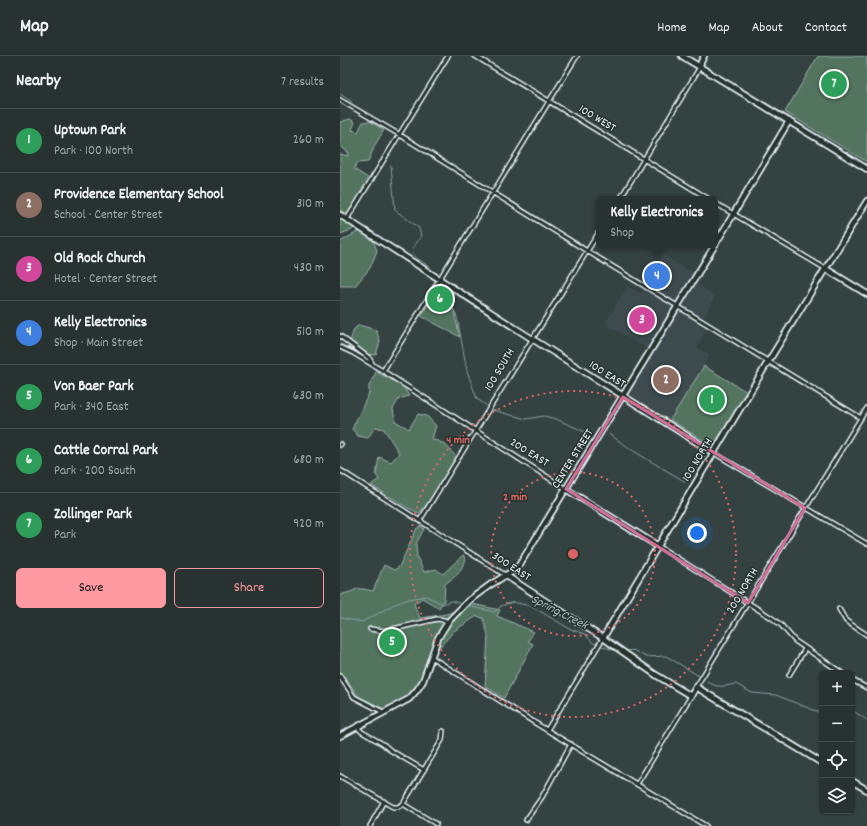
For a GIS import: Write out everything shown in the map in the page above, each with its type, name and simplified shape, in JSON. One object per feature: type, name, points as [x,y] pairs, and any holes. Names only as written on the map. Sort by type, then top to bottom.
[{"type":"street","points":[[347,219],[448,56]]},
{"type":"street","name":"100 WEST","points":[[475,56],[704,196]]},
{"type":"street","points":[[383,371],[577,56]]},
{"type":"street","points":[[682,56],[867,169]]},
{"type":"street","points":[[622,196],[700,67],[704,56]]},
{"type":"street","points":[[340,100],[400,135],[861,418]]},
{"type":"street","name":"CENTER STREET","points":[[718,240],[789,121]]},
{"type":"street","name":"100 NORTH","points":[[547,730],[768,362],[867,201]]},
{"type":"street","points":[[718,205],[867,294]]},
{"type":"street","name":"100 EAST","points":[[340,215],[623,397],[867,544]]},
{"type":"street","name":"100 SOUTH","points":[[420,520],[596,237]]},
{"type":"street","name":"CENTER STREET","points":[[340,736],[409,699],[423,681],[438,638],[448,622],[468,601],[490,584],[516,569],[713,248]]},
{"type":"street","points":[[340,336],[369,358],[374,366]]},
{"type":"street","name":"200 EAST","points":[[340,347],[383,371],[566,489],[748,603],[781,625],[795,641],[805,649],[839,670]]},
{"type":"street","name":"200 NORTH","points":[[637,784],[805,508],[861,418],[866,413],[867,408]]},
{"type":"street","name":"300 EAST","points":[[340,470],[603,638],[656,675],[691,696]]},
{"type":"street","points":[[516,569],[514,578],[516,582]]},
{"type":"street","points":[[839,609],[846,621],[867,635]]},
{"type":"street","points":[[370,630],[384,631],[437,619],[448,622]]},
{"type":"street","points":[[789,675],[805,649]]},
{"type":"street","points":[[431,657],[547,730],[706,826]]},
{"type":"street","points":[[340,676],[354,697],[383,712]]},
{"type":"street","points":[[855,682],[867,688]]},
{"type":"street","points":[[696,687],[819,761]]},
{"type":"street","points":[[357,726],[362,732],[424,770]]},
{"type":"street","points":[[340,776],[393,807],[398,807],[403,804],[442,740],[443,731]]},
{"type":"street","points":[[526,820],[542,797],[571,744]]},
{"type":"street","points":[[855,783],[867,790]]},
{"type":"street","points":[[370,826],[384,801]]},
{"type":"street","points":[[403,804],[436,824]]},
{"type":"highlighted area","points":[[623,397],[805,508],[748,603],[566,489]]},
{"type":"shaded area","points":[[663,255],[702,278],[698,284],[715,297],[699,326],[706,331],[697,347],[710,355],[670,420],[628,394],[653,352],[605,324],[627,286],[641,294]]},
{"type":"green space","points":[[818,56],[867,56],[867,162],[785,112]]},
{"type":"green space","points":[[350,119],[355,122],[352,130],[358,132],[363,122],[370,121],[384,130],[375,145],[368,162],[357,163],[354,169],[368,178],[369,183],[351,210],[345,213],[340,210],[340,154],[348,156],[349,153],[340,146],[340,122]]},
{"type":"green space","points":[[340,218],[354,228],[340,234]]},
{"type":"green space","points":[[359,231],[373,239],[377,251],[370,268],[355,286],[340,286],[340,242]]},
{"type":"green space","points":[[440,285],[456,314],[455,317],[460,337],[421,316]]},
{"type":"green space","points":[[359,325],[376,330],[380,341],[376,355],[359,354],[348,348],[354,329]]},
{"type":"green space","points":[[704,366],[747,392],[713,446],[670,420]]},
{"type":"green space","points":[[376,372],[402,384],[409,396],[399,399],[393,409],[395,421],[409,429],[418,414],[427,416],[436,426],[432,439],[445,444],[457,458],[430,501],[419,513],[408,508],[371,485],[379,479],[376,475],[379,457],[391,462],[399,453],[384,429],[375,427],[368,438],[358,436],[352,429],[369,393],[369,386]]},
{"type":"green space","points":[[421,526],[424,529],[416,544],[417,557],[424,572],[436,569],[443,574],[463,555],[466,560],[458,574],[445,584],[444,601],[439,608],[422,598],[414,604],[420,618],[447,614],[472,604],[500,610],[497,616],[534,632],[528,641],[533,644],[504,698],[485,686],[488,635],[483,618],[477,616],[454,631],[437,650],[431,649],[422,675],[415,688],[406,698],[384,709],[359,697],[340,672],[340,595],[358,588],[373,591],[384,565],[394,570],[399,567],[417,528]]},
{"type":"waterway","points":[[340,94],[352,102]]},
{"type":"waterway","points":[[391,165],[395,210],[419,228],[421,236],[412,250],[414,256],[431,268]]},
{"type":"waterway","points":[[442,290],[457,317],[467,371],[477,399],[486,405]]},
{"type":"waterway","points":[[492,410],[526,419],[544,416],[556,419],[590,434]]},
{"type":"waterway","points":[[609,434],[635,452],[686,482]]},
{"type":"waterway","name":"Spring Creek","points":[[340,618],[362,622],[395,604],[409,599],[426,596],[443,604],[451,601],[459,603]]},
{"type":"waterway","name":"Spring Creek","points":[[467,606],[495,612],[501,606],[513,602],[531,606],[570,629],[585,634],[593,643],[596,644]]},
{"type":"waterway","name":"Spring Creek","points":[[602,646],[619,652]]},
{"type":"waterway","name":"Spring Creek","points":[[627,651],[633,650],[646,657],[666,656],[699,676]]},
{"type":"waterway","name":"Spring Creek","points":[[707,681],[717,686],[736,684],[752,693],[776,695],[819,712]]},
{"type":"waterway","name":"Spring Creek","points":[[855,712],[867,720]]},
{"type":"place","name":"Zollinger Park","points":[[834,84]]},
{"type":"place","name":"Kelly Electronics","points":[[657,276]]},
{"type":"place","name":"Cattle Corral Park","points":[[440,299]]},
{"type":"place","name":"Old Rock Church","points":[[642,320]]},
{"type":"place","name":"Providence Elementary School","points":[[666,380]]},
{"type":"place","name":"Uptown Park","points":[[712,400]]},
{"type":"place","name":"Von Baer Park","points":[[392,642]]}]
